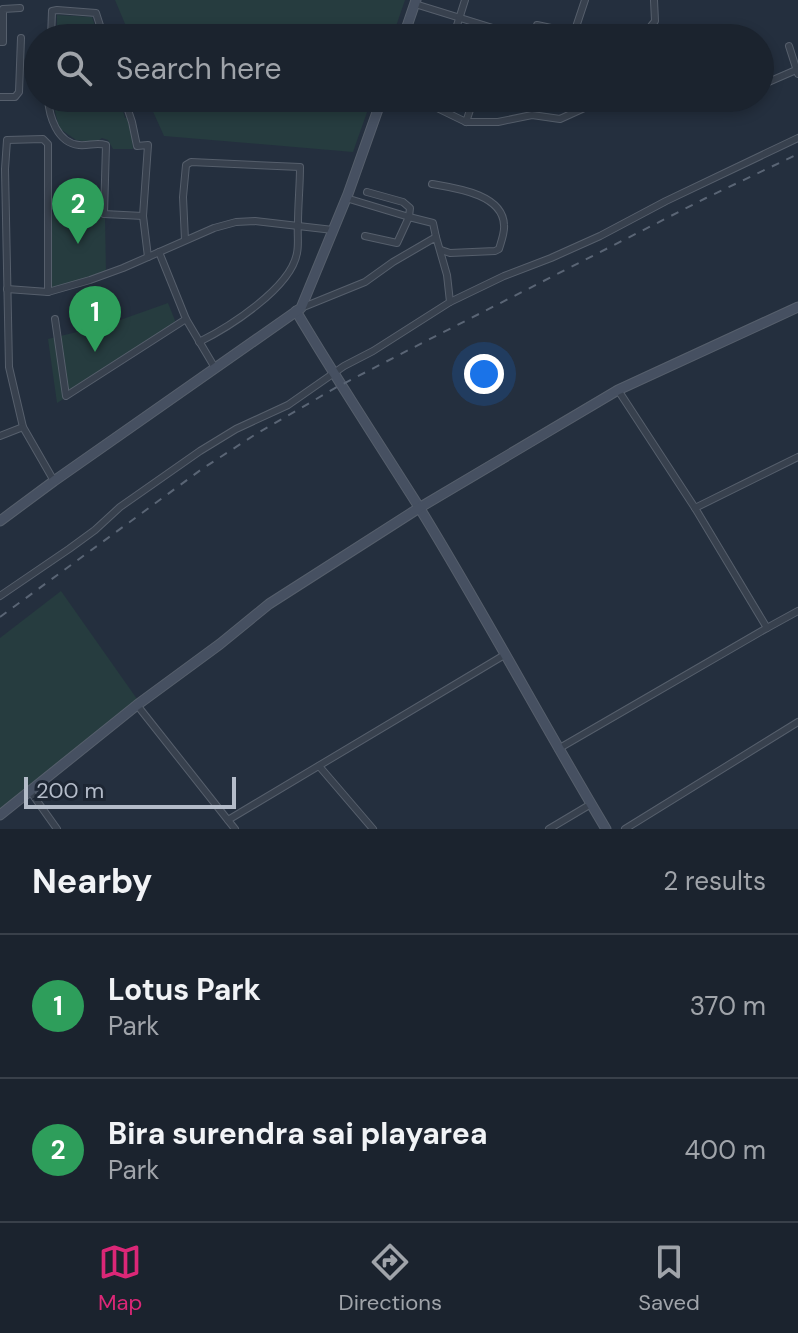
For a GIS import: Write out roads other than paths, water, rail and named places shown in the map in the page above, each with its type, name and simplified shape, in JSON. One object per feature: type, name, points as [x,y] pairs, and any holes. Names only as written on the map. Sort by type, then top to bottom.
[{"type":"street","points":[[458,24],[465,0]]},
{"type":"street","points":[[577,24],[585,0]]},
{"type":"street","points":[[653,24],[654,0]]},
{"type":"street","points":[[408,24],[416,2],[481,24]]},
{"type":"street","points":[[0,42],[3,42],[3,9],[20,8]]},
{"type":"street","points":[[52,24],[52,11],[57,10],[96,13],[100,24]]},
{"type":"street","points":[[0,97],[15,97],[19,92],[21,38]]},
{"type":"street","points":[[774,80],[797,72],[789,46]]},
{"type":"street","points":[[50,112],[56,130],[69,142],[106,145],[104,214],[143,216]]},
{"type":"street","points":[[128,112],[137,146],[148,145],[143,216],[148,257]]},
{"type":"street","points":[[298,309],[346,198],[377,112]]},
{"type":"street","points":[[445,112],[466,122],[498,122],[532,115],[560,119],[575,112]]},
{"type":"street","points":[[466,122],[469,112]]},
{"type":"street","points":[[0,596],[69,549],[120,507],[200,451],[236,429],[288,405],[450,302],[600,236],[798,138]]},
{"type":"street","points":[[48,292],[48,144],[43,139],[7,140],[3,224],[9,367],[23,427],[54,481]]},
{"type":"street","points":[[185,240],[183,197],[186,165],[191,162],[300,167],[297,253],[291,271],[277,288],[220,332],[199,342]]},
{"type":"street","points":[[432,184],[477,194],[501,212],[505,227],[499,249],[495,251],[450,253],[441,250]]},
{"type":"street","points":[[367,192],[403,202],[410,208],[397,243]]},
{"type":"street","points":[[346,198],[433,223],[447,275],[450,302]]},
{"type":"street","points":[[7,289],[48,292],[90,280],[214,228],[236,222],[255,221],[333,230]]},
{"type":"street","points":[[365,236],[397,243],[406,254]]},
{"type":"street","points":[[0,521],[298,309],[365,282],[436,237]]},
{"type":"street","points":[[159,252],[186,319],[215,368]]},
{"type":"street","points":[[0,815],[269,604],[419,508],[618,390],[798,307]]},
{"type":"street","points":[[298,309],[333,374],[419,508],[506,654],[606,829]]},
{"type":"street","points":[[55,319],[66,396],[186,319]]},
{"type":"street","points":[[618,390],[695,508],[767,628]]},
{"type":"street","points":[[0,436],[23,427]]},
{"type":"street","points":[[695,508],[798,457]]},
{"type":"street","points":[[558,749],[798,611]]},
{"type":"street","points":[[228,820],[506,654]]},
{"type":"street","points":[[137,705],[235,829]]},
{"type":"street","points":[[625,829],[798,722]]},
{"type":"street","points":[[319,766],[373,829]]},
{"type":"street","points":[[30,791],[57,829]]},
{"type":"street","points":[[549,829],[591,804]]},
{"type":"railway","points":[[0,617],[202,469],[337,387],[798,154]]},
{"type":"place","name":"Bira surendra sai playarea","points":[[78,244]]},
{"type":"place","name":"Lotus Park","points":[[95,352]]}]
